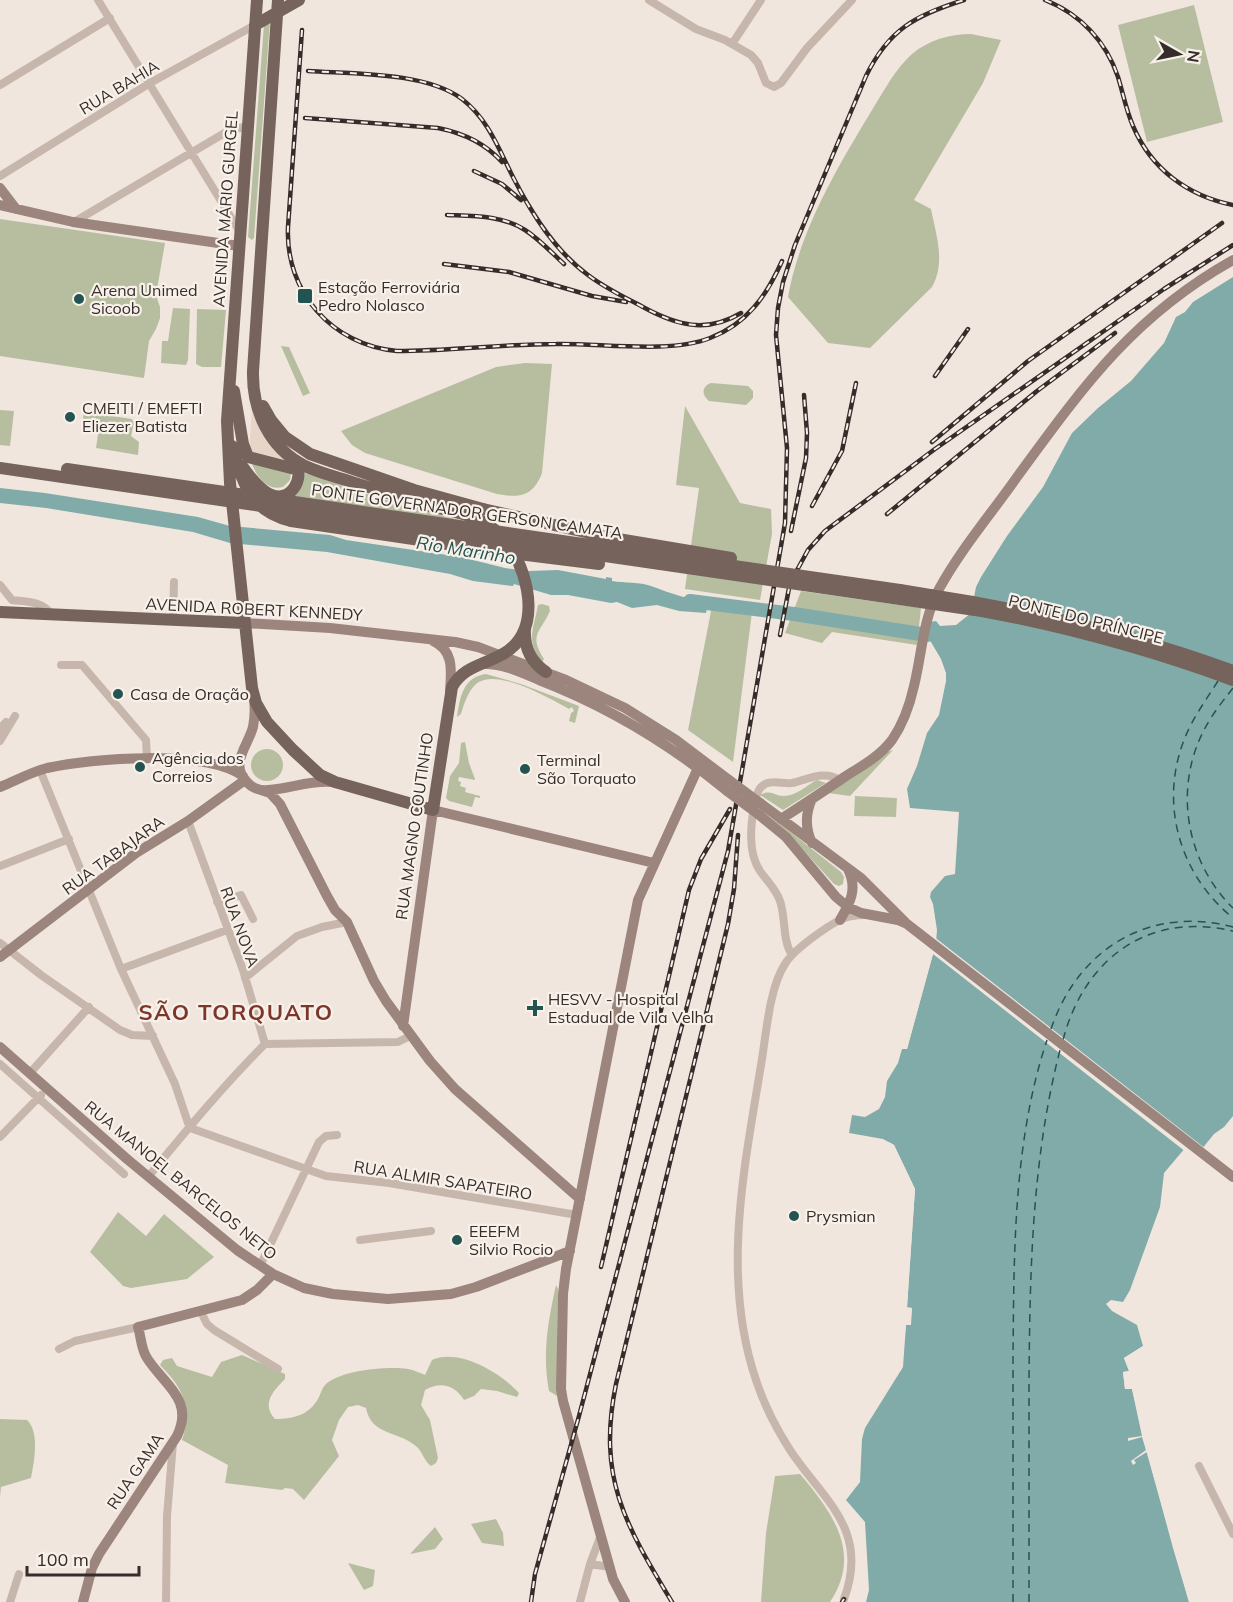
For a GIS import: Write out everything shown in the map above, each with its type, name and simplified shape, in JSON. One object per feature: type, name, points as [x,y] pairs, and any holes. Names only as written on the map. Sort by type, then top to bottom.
[{"type":"main road","name":"AVENIDA MÁRIO GURGEL","points":[[227,421],[257,0]]},
{"type":"main road","points":[[255,25],[278,6],[299,0]]},
{"type":"main road","points":[[278,6],[254,365],[255,402],[262,422],[273,439],[296,462],[322,473],[477,518],[497,532],[516,556],[524,575],[528,594],[525,641],[536,664],[546,672]]},
{"type":"main road","points":[[239,246],[254,247],[263,243]]},
{"type":"main road","points":[[242,429],[247,387],[254,365]]},
{"type":"main road","points":[[254,365],[257,390],[265,411],[278,429],[301,449],[328,462],[414,490],[483,509],[612,538],[900,590]]},
{"type":"main road","points":[[230,375],[244,447],[248,456],[295,469],[296,462]]},
{"type":"main road","points":[[227,421],[243,481],[255,502],[268,512],[291,521],[546,558],[750,578]]},
{"type":"main road","points":[[227,421],[228,459],[244,623],[253,696],[263,717],[281,739],[314,771],[335,782],[433,810]]},
{"type":"main road","points":[[235,455],[258,486],[276,496],[285,495],[295,487],[299,478],[296,462]]},
{"type":"main road","name":"PONTE GOVERNADOR GERSON CAMATA","points":[[0,460],[900,590],[929,604]]},
{"type":"main road","name":"PONTE GOVERNADOR GERSON CAMATA","points":[[0,468],[929,604]]},
{"type":"main road","name":"PONTE DO PRÍNCIPE","points":[[929,604],[1014,609],[1112,631],[1233,670]]},
{"type":"main road","name":"PONTE DO PRÍNCIPE","points":[[929,604],[1013,617],[1098,637],[1160,654],[1233,680]]},
{"type":"main road","name":"AVENIDA ROBERT KENNEDY","points":[[0,612],[244,623]]},
{"type":"main road","points":[[449,698],[452,687],[459,677],[473,667],[501,655],[518,641],[525,628]]},
{"type":"main road","name":"RUA MAGNO COUTINHO","points":[[433,810],[449,698]]},
{"type":"street","points":[[98,0],[240,232]]},
{"type":"street","points":[[649,0],[696,28],[732,44],[755,59],[766,83],[771,86],[779,86],[825,28],[852,0]]},
{"type":"street","points":[[732,44],[761,0]]},
{"type":"street","points":[[0,85],[110,18]]},
{"type":"street","name":"RUA BAHIA","points":[[0,176],[150,83],[255,25]]},
{"type":"street","points":[[73,222],[228,131],[248,126]]},
{"type":"street","points":[[0,188],[16,209]]},
{"type":"street","points":[[0,206],[73,222],[239,246]]},
{"type":"street","points":[[781,819],[880,752],[897,732],[910,700],[921,655],[929,604],[968,544],[1079,393],[1107,359],[1140,326],[1175,297],[1233,260]]},
{"type":"street","points":[[173,620],[174,582]]},
{"type":"street","points":[[0,585],[12,600],[39,604],[46,608],[52,616]]},
{"type":"street","name":"AVENIDA ROBERT KENNEDY","points":[[244,623],[330,628],[466,644],[546,672],[605,698],[644,719],[729,780],[759,808],[836,897],[848,907],[869,915],[898,920],[907,924]]},
{"type":"street","name":"RUA MAGNO COUTINHO","points":[[431,640],[444,647],[450,659],[449,698]]},
{"type":"street","name":"AVENIDA ROBERT KENNEDY","points":[[473,667],[484,664],[503,667],[580,697],[639,727],[727,791],[781,819],[812,843]]},
{"type":"street","points":[[61,665],[82,665],[146,740],[147,759]]},
{"type":"street","points":[[244,778],[239,767],[242,752],[253,726],[255,711],[253,696]]},
{"type":"street","points":[[0,741],[15,716]]},
{"type":"street","points":[[0,729],[6,722]]},
{"type":"street","points":[[0,787],[40,770],[82,762],[147,759],[210,763],[228,761],[242,752]]},
{"type":"street","points":[[210,763],[225,767],[244,778],[253,787],[270,794],[280,804],[327,896],[335,910],[347,922],[374,981],[410,1036],[455,1089],[580,1199]]},
{"type":"street","points":[[625,1602],[610,1567],[562,1395],[563,1294],[636,910],[643,885],[698,768]]},
{"type":"street","points":[[40,770],[121,969],[175,1084],[190,1126],[202,1134]]},
{"type":"street","points":[[792,954],[787,943],[784,913],[778,897],[759,870],[753,854],[751,829],[756,795],[760,788],[769,783],[787,783],[824,774],[840,780]]},
{"type":"street","name":"RUA TABAJARA","points":[[5,954],[136,853],[188,821],[244,778]]},
{"type":"street","points":[[261,790],[316,782],[335,782]]},
{"type":"street","points":[[812,799],[806,820],[812,843],[861,878],[907,924],[1233,1177]]},
{"type":"street","points":[[433,810],[654,863]]},
{"type":"street","name":"RUA MAGNO COUTINHO","points":[[403,1026],[433,810]]},
{"type":"street","name":"RUA NOVA","points":[[188,821],[245,978],[265,1044]]},
{"type":"street","points":[[0,866],[69,838]]},
{"type":"street","points":[[840,920],[848,907],[854,888],[848,869]]},
{"type":"street","points":[[217,902],[241,895],[253,919]]},
{"type":"street","points":[[844,1599],[849,1583],[851,1563],[847,1534],[828,1498],[790,1450],[765,1405],[751,1366],[740,1307],[738,1247],[743,1176],[771,1006],[781,970],[792,954],[840,920],[869,915]]},
{"type":"street","points":[[245,978],[297,936],[347,922]]},
{"type":"street","points":[[121,969],[227,930]]},
{"type":"street","points":[[0,943],[5,954],[126,1033],[139,1037],[153,1036]]},
{"type":"street","points":[[30,1073],[89,1007]]},
{"type":"street","points":[[148,1177],[238,1071],[265,1044],[398,1042],[410,1036]]},
{"type":"street","name":"RUA MANOEL BARCELOS NETO","points":[[0,1047],[148,1177],[237,1250],[273,1274],[293,1284],[323,1293],[410,1299],[469,1290],[570,1251]]},
{"type":"street","points":[[0,1064],[124,1174]]},
{"type":"street","points":[[0,1137],[47,1088]]},
{"type":"street","points":[[182,1135],[194,1132],[202,1134]]},
{"type":"street","name":"RUA ALMIR SAPATEIRO","points":[[202,1134],[333,1177],[389,1183],[577,1215]]},
{"type":"street","points":[[260,1266],[320,1140],[326,1136],[337,1135]]},
{"type":"street","points":[[360,1239],[431,1231]]},
{"type":"street","points":[[59,1349],[75,1341],[201,1312],[249,1296],[273,1274]]},
{"type":"street","points":[[201,1312],[207,1324],[214,1330],[278,1369]]},
{"type":"street","name":"RUA GAMA","points":[[83,1602],[92,1568],[99,1554],[174,1441],[182,1425],[181,1408],[170,1385],[146,1357],[138,1327]]},
{"type":"street","points":[[166,1602],[167,1516],[174,1441]]},
{"type":"street","points":[[1199,1466],[1233,1534]]},
{"type":"street","points":[[580,1602],[590,1563],[601,1535]]},
{"type":"street","points":[[590,1563],[610,1567]]},
{"type":"street","points":[[10,1602],[19,1574]]},
{"type":"green space","points":[[1194,5],[1223,122],[1147,142],[1118,25]]},
{"type":"green space","points":[[270,21],[254,238],[252,240],[248,237],[264,24]]},
{"type":"green space","points":[[971,34],[1001,40],[983,83],[914,200],[931,209],[939,248],[938,268],[932,287],[870,348],[828,343],[788,297],[801,248],[821,200],[846,154],[900,66],[912,54],[932,42],[955,35]]},
{"type":"green space","name":"Arena Unimed Sicoob","points":[[0,219],[165,243],[156,295],[160,307],[160,318],[149,341],[144,378],[0,356]]},
{"type":"green space","points":[[173,308],[190,309],[186,365],[161,363],[162,341],[168,341]]},
{"type":"green space","points":[[197,309],[226,310],[221,367],[202,367],[196,364]]},
{"type":"green space","points":[[281,346],[289,347],[310,393],[303,396]]},
{"type":"green space","points":[[525,363],[552,364],[542,473],[534,487],[524,494],[512,496],[497,494],[365,453],[352,445],[341,431],[496,367]]},
{"type":"green space","points":[[711,383],[748,386],[753,391],[753,398],[746,405],[709,401],[704,391]]},
{"type":"green space","points":[[685,406],[740,503],[771,509],[772,534],[760,600],[685,589],[699,488],[676,485]]},
{"type":"green space","points":[[0,410],[14,411],[10,446],[0,445]]},
{"type":"green space","points":[[84,412],[132,419],[134,423],[131,436],[139,442],[138,455],[96,448],[99,427],[82,425]]},
{"type":"green space","points":[[252,464],[291,472],[290,480],[283,487],[267,485]]},
{"type":"green space","points":[[305,473],[401,505],[463,521],[290,498],[303,483]]},
{"type":"green space","points":[[801,591],[921,608],[917,645],[832,632],[822,643],[785,633]]},
{"type":"green space","points":[[538,605],[549,606],[550,611],[536,638],[539,651],[544,659],[542,662],[534,647],[532,634]]},
{"type":"green space","points":[[712,606],[752,612],[733,762],[688,730]]},
{"type":"green space","points":[[486,674],[521,684],[579,706],[575,723],[569,721],[574,711],[572,707],[569,709],[522,686],[496,679],[476,684],[461,714],[457,717],[464,689],[472,679]]},
{"type":"green space","points":[[465,742],[475,780],[459,777],[458,781],[461,782],[460,786],[466,788],[465,792],[480,796],[480,798],[475,797],[472,807],[449,801],[446,798],[450,776],[459,763],[461,743]]},
{"type":"green space","points":[[267,749],[278,754],[283,765],[278,776],[267,781],[256,776],[251,765],[256,754]]},
{"type":"green space","points":[[893,750],[850,796],[828,793],[887,752]]},
{"type":"green space","points":[[817,780],[826,783],[783,810],[760,795],[770,793],[788,796]]},
{"type":"green space","points":[[855,796],[897,798],[896,817],[854,816]]},
{"type":"green space","points":[[760,808],[841,872],[844,877],[843,884],[839,886],[834,884],[787,832]]},
{"type":"green space","points":[[118,1212],[146,1236],[164,1214],[214,1257],[187,1279],[131,1288],[123,1286],[90,1252]]},
{"type":"green space","points":[[556,1285],[558,1289],[557,1396],[549,1391],[546,1364],[548,1325]]},
{"type":"green space","points":[[242,1355],[285,1374],[285,1379],[270,1398],[269,1408],[275,1419],[295,1417],[306,1412],[315,1403],[325,1385],[341,1376],[365,1370],[389,1368],[408,1369],[425,1375],[432,1360],[443,1357],[454,1357],[479,1364],[502,1378],[519,1393],[517,1397],[481,1389],[474,1396],[464,1400],[456,1391],[447,1386],[436,1386],[425,1390],[421,1405],[430,1420],[438,1458],[431,1466],[417,1447],[374,1424],[366,1408],[358,1405],[348,1407],[339,1420],[332,1440],[339,1456],[304,1500],[293,1489],[282,1490],[225,1483],[228,1465],[182,1440],[186,1418],[184,1399],[175,1382],[160,1365],[163,1360],[172,1358],[177,1366],[212,1377],[221,1362]]},
{"type":"green space","points":[[0,1419],[27,1420],[34,1432],[35,1447],[31,1478],[1,1487],[0,1497]]},
{"type":"green space","points":[[800,1474],[823,1503],[839,1534],[844,1567],[839,1584],[830,1602],[761,1602],[766,1533],[775,1476]]},
{"type":"green space","points":[[496,1519],[503,1533],[504,1546],[482,1543],[471,1524]]},
{"type":"green space","points":[[435,1527],[443,1539],[435,1549],[410,1554]]},
{"type":"green space","points":[[348,1563],[375,1570],[373,1586],[364,1590]]},
{"type":"shaded area","points":[[252,409],[254,413],[294,465],[249,452]]},
{"type":"water","points":[[1233,277],[1233,1116],[1201,1150],[1186,1147],[1164,1173],[1160,1207],[1130,1290],[1123,1302],[1111,1300],[1106,1304],[1112,1311],[1137,1325],[1143,1346],[1124,1358],[1129,1371],[1123,1372],[1125,1389],[1132,1389],[1146,1450],[1189,1602],[866,1602],[869,1590],[865,1522],[846,1500],[860,1482],[862,1439],[865,1428],[903,1367],[906,1325],[910,1325],[912,1308],[907,1308],[915,1189],[894,1145],[883,1139],[849,1133],[852,1115],[865,1117],[879,1109],[885,1097],[887,1081],[898,1063],[902,1049],[907,1049],[936,943],[937,930],[931,892],[945,876],[955,874],[959,812],[910,808],[907,789],[927,733],[939,715],[946,681],[941,659],[926,638],[930,622],[936,621],[940,626],[956,625],[971,613],[976,587],[981,577],[1007,536],[1043,487],[1072,433],[1131,381],[1164,343],[1176,317],[1185,312],[1193,302]]},
{"type":"water","name":"Rio Marinho","points":[[0,488],[198,517],[230,526],[330,535],[346,540],[461,557],[505,568],[529,571],[558,570],[606,579],[606,577],[612,578],[612,581],[647,585],[686,598],[708,601],[706,613],[679,611],[657,605],[632,608],[617,602],[551,595],[514,584],[513,586],[473,581],[450,574],[327,552],[230,543],[193,532],[46,508],[0,503]]},
{"type":"pier","points":[[933,936],[1206,1149],[1201,1153],[1186,1152],[933,954],[907,1049],[902,1049],[921,988]]},
{"type":"pier","points":[[889,1142],[894,1145],[915,1189],[907,1307],[912,1308],[911,1325],[906,1325],[901,1371],[898,1371],[903,1325],[908,1322],[909,1311],[904,1307],[912,1190],[892,1147],[888,1145]]},
{"type":"pier","points":[[1143,1346],[1144,1349],[1128,1359],[1132,1371],[1126,1374],[1127,1386],[1135,1388],[1148,1449],[1192,1602],[1189,1602],[1147,1452],[1134,1460],[1136,1463],[1133,1465],[1131,1461],[1146,1450],[1142,1437],[1128,1441],[1128,1438],[1142,1436],[1132,1389],[1125,1389],[1123,1372],[1129,1371],[1124,1358]]},
{"type":"waterway","name":"Rio Marinho","points":[[690,601],[794,614],[927,635]]},
{"type":"ferry route","points":[[1218,681],[1195,717],[1184,740],[1177,765],[1174,789],[1175,814],[1179,837],[1199,881],[1233,918]]},
{"type":"ferry route","points":[[1233,688],[1212,716],[1193,756],[1187,803],[1190,826],[1205,870],[1217,890],[1233,908]]},
{"type":"ferry route","points":[[1051,1029],[1063,1001],[1079,976],[1098,956],[1121,940],[1146,929],[1173,922],[1202,922],[1233,927]]},
{"type":"ferry route","points":[[1063,1040],[1073,1011],[1086,986],[1104,965],[1124,948],[1147,935],[1174,928],[1202,927],[1233,931]]},
{"type":"ferry route","points":[[1013,1602],[1015,1239],[1027,1118],[1047,1040]]},
{"type":"ferry route","points":[[1029,1602],[1030,1296],[1034,1214],[1043,1132],[1060,1050]]},
{"type":"railway","points":[[531,1602],[535,1574],[728,851],[785,523],[787,448],[776,335],[783,282],[795,245],[866,76],[875,60],[894,35],[906,26],[918,18],[964,0]]},
{"type":"railway","points":[[1045,0],[1080,21],[1099,41],[1113,64],[1133,126],[1150,155],[1161,168],[1201,195],[1233,205]]},
{"type":"railway","points":[[302,30],[288,227],[289,251],[304,293],[317,311],[333,326],[352,338],[374,347],[397,351],[536,344],[656,347],[694,343],[723,332],[745,316],[762,297],[782,261]]},
{"type":"railway","points":[[308,71],[389,76],[410,79],[447,90],[462,99],[479,116],[537,218],[565,255],[588,275],[655,313],[691,325],[716,323],[741,313]]},
{"type":"railway","points":[[305,118],[438,128],[473,140],[488,149],[502,162]]},
{"type":"railway","points":[[474,171],[502,184],[521,200]]},
{"type":"railway","points":[[447,215],[487,217],[507,221],[535,237],[564,264]]},
{"type":"railway","points":[[932,442],[1028,361],[1222,223]]},
{"type":"railway","points":[[780,635],[790,583],[808,550],[825,531],[935,449],[1164,289],[1233,245]]},
{"type":"railway","points":[[444,264],[509,272],[592,296],[626,302]]},
{"type":"railway","points":[[935,376],[968,329]]},
{"type":"railway","points":[[887,514],[1037,391],[1115,333]]},
{"type":"railway","points":[[812,506],[842,451],[856,383]]},
{"type":"railway","points":[[791,531],[806,458],[804,395]]},
{"type":"railway","points":[[601,1267],[689,890],[701,859],[730,809]]},
{"type":"railway","points":[[672,1602],[641,1548],[619,1499],[610,1447],[611,1417],[616,1384],[728,924],[734,889],[738,835]]},
{"type":"place","name":"Estação Ferroviária Pedro Nolasco","points":[[305,296]]},
{"type":"place","name":"Arena Unimed Sicoob","points":[[79,299]]},
{"type":"place","name":"CMEITI / EMEFTI Eliezer Batista","points":[[70,417]]},
{"type":"place","name":"Casa de Oração","points":[[118,694]]},
{"type":"place","name":"Agência dos Correios","points":[[140,767]]},
{"type":"place","name":"Terminal São Torquato","points":[[525,769]]},
{"type":"place","name":"HESVV - Hospital Estadual de Vila Velha","points":[[535,1008]]},
{"type":"place","name":"Prysmian","points":[[794,1216]]},
{"type":"place","name":"EEEFM Silvio Rocio","points":[[457,1240]]},
{"type":"district","name":"SÃO TORQUATO","points":[[236,1012]]}]
